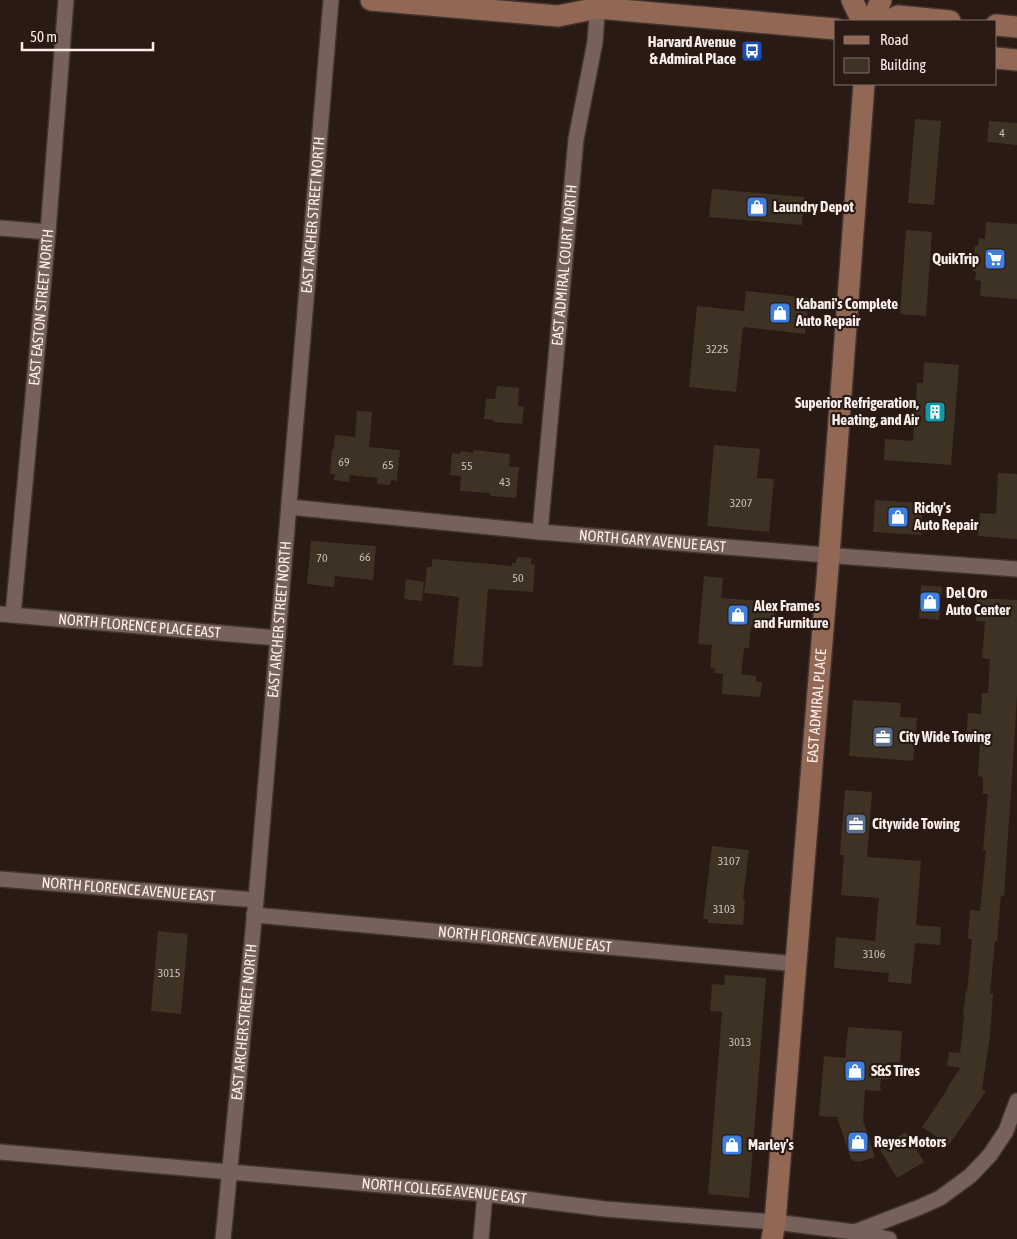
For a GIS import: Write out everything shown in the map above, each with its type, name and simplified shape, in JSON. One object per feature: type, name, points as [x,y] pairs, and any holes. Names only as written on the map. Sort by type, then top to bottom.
[{"type":"main road","points":[[372,0],[558,16],[593,3],[834,29]]},
{"type":"main road","points":[[852,0],[862,20]]},
{"type":"main road","points":[[872,20],[881,0]]},
{"type":"main road","points":[[890,20],[898,16],[940,20]]},
{"type":"main road","points":[[997,25],[1017,27]]},
{"type":"main road","points":[[997,58],[1017,60]]},
{"type":"main road","name":"EAST ADMIRAL PLACE","points":[[774,1231],[797,964],[864,85]]},
{"type":"street","name":"EAST EASTON STREET NORTH","points":[[7,614],[48,232],[66,0]]},
{"type":"street","name":"EAST ARCHER STREET NORTH","points":[[223,1239],[255,907],[332,0]]},
{"type":"street","name":"EAST ADMIRAL COURT NORTH","points":[[540,532],[576,139],[595,42],[593,3]]},
{"type":"street","points":[[0,228],[48,232]]},
{"type":"street","name":"NORTH GARY AVENUE EAST","points":[[289,507],[540,532],[1017,569]]},
{"type":"street","name":"NORTH FLORENCE PLACE EAST","points":[[7,614],[278,638]]},
{"type":"street","name":"NORTH FLORENCE AVENUE EAST","points":[[0,879],[797,964]]},
{"type":"street","points":[[854,1232],[940,1198],[970,1176],[990,1155],[1006,1131],[1017,1102]]},
{"type":"street","name":"NORTH COLLEGE AVENUE EAST","points":[[0,1152],[485,1194],[774,1231],[854,1232],[889,1239]]},
{"type":"street","points":[[481,1239],[485,1194]]},
{"type":"building","name":"QuikTrip","points":[[915,119],[941,121],[934,205],[908,203]]},
{"type":"building","points":[[989,121],[1017,123],[1017,145],[987,142]]},
{"type":"building","name":"Laundry Depot","points":[[712,189],[804,197],[802,225],[709,217]]},
{"type":"building","name":"QuikTrip","points":[[986,222],[1017,224],[1017,299],[980,296],[981,281],[975,280],[976,272],[973,271],[975,246],[978,246],[979,238],[985,239]]},
{"type":"building","name":"QuikTrip","points":[[906,230],[932,232],[926,316],[900,314]]},
{"type":"building","points":[[746,291],[809,298],[805,334],[743,327],[736,392],[689,387],[697,306],[744,311]]},
{"type":"building","name":"Superior Refrigeration, Heating, and Air","points":[[924,362],[959,365],[951,465],[884,460],[885,439],[913,441],[917,383],[923,383]]},
{"type":"building","points":[[497,386],[519,388],[518,406],[524,407],[522,424],[493,422],[494,420],[484,419],[486,399],[495,399]]},
{"type":"building","points":[[357,411],[372,412],[369,447],[400,450],[397,481],[391,480],[390,485],[377,484],[377,478],[350,475],[349,482],[334,480],[335,474],[330,474],[335,435],[355,437]]},
{"type":"building","points":[[714,445],[760,449],[757,478],[774,479],[769,532],[707,526]]},
{"type":"building","points":[[473,450],[510,454],[509,467],[519,467],[516,498],[490,496],[490,493],[460,491],[461,476],[450,475],[452,453],[460,454],[461,451],[473,453]]},
{"type":"building","points":[[998,473],[1017,474],[1017,539],[978,536],[980,513],[996,514]]},
{"type":"building","name":"Ricky's Auto Repair","points":[[875,500],[923,503],[921,535],[873,532]]},
{"type":"building","points":[[311,541],[376,546],[373,580],[335,576],[334,587],[307,584]]},
{"type":"building","points":[[517,557],[532,558],[531,564],[535,565],[533,592],[488,589],[482,667],[453,665],[459,597],[424,593],[427,567],[432,567],[432,559],[512,566],[512,563],[516,563]]},
{"type":"building","name":"Alex Frames and Furniture","points":[[704,576],[723,578],[721,598],[776,602],[774,629],[751,627],[749,648],[744,648],[741,674],[756,676],[756,682],[762,682],[760,697],[722,694],[723,674],[714,673],[715,669],[710,668],[712,645],[698,644]]},
{"type":"building","points":[[406,579],[424,582],[422,601],[404,599]]},
{"type":"building","name":"Del Oro Auto Center","points":[[921,585],[942,587],[939,620],[919,618]]},
{"type":"building","points":[[977,598],[1017,600],[1017,694],[1004,896],[1001,895],[997,941],[995,941],[990,994],[993,994],[990,1036],[982,1089],[986,1091],[949,1145],[922,1127],[960,1068],[947,1066],[949,1052],[960,1053],[972,939],[968,939],[970,910],[980,911],[986,850],[983,850],[988,794],[983,794],[983,777],[978,776],[980,741],[966,740],[968,713],[981,714],[982,693],[988,693],[990,659],[982,658],[985,622],[976,621]]},
{"type":"building","name":"City Wide Towing","points":[[853,700],[901,703],[900,717],[917,718],[913,761],[849,756]]},
{"type":"building","points":[[845,790],[872,792],[867,857],[921,861],[916,925],[941,927],[940,945],[915,943],[911,984],[888,982],[889,973],[834,968],[836,937],[875,941],[879,898],[841,895],[844,855],[840,855]]},
{"type":"building","points":[[712,846],[749,850],[743,899],[745,900],[743,925],[708,923],[708,919],[703,919]]},
{"type":"building","points":[[158,931],[188,934],[181,1014],[151,1011]]},
{"type":"building","points":[[725,975],[766,978],[749,1198],[708,1194],[722,1012],[710,1011],[712,984],[724,985]]},
{"type":"building","name":"S&S Tires","points":[[848,1027],[902,1031],[900,1063],[889,1062],[888,1079],[881,1079],[880,1088],[882,1091],[865,1090],[863,1120],[875,1157],[859,1162],[851,1159],[837,1117],[819,1116],[824,1056],[845,1058]]},
{"type":"building","points":[[906,1132],[924,1162],[897,1178],[879,1148]]},
{"type":"place","name":"Harvard Avenue & Admiral Place","points":[[752,51]]},
{"type":"place","name":"Laundry Depot","points":[[757,207]]},
{"type":"place","name":"QuikTrip","points":[[995,259]]},
{"type":"place","name":"Kabani's Complete Auto Repair","points":[[780,313]]},
{"type":"place","name":"Superior Refrigeration, Heating, and Air","points":[[935,412]]},
{"type":"place","name":"Ricky's Auto Repair","points":[[898,517]]},
{"type":"place","name":"Del Oro Auto Center","points":[[930,602]]},
{"type":"place","name":"Alex Frames and Furniture","points":[[738,615]]},
{"type":"place","name":"City Wide Towing","points":[[883,737]]},
{"type":"place","name":"Citywide Towing","points":[[856,824]]},
{"type":"place","name":"S&S Tires","points":[[855,1071]]},
{"type":"place","name":"Reyes Motors","points":[[858,1142]]},
{"type":"place","name":"Marley's","points":[[732,1145]]}]
